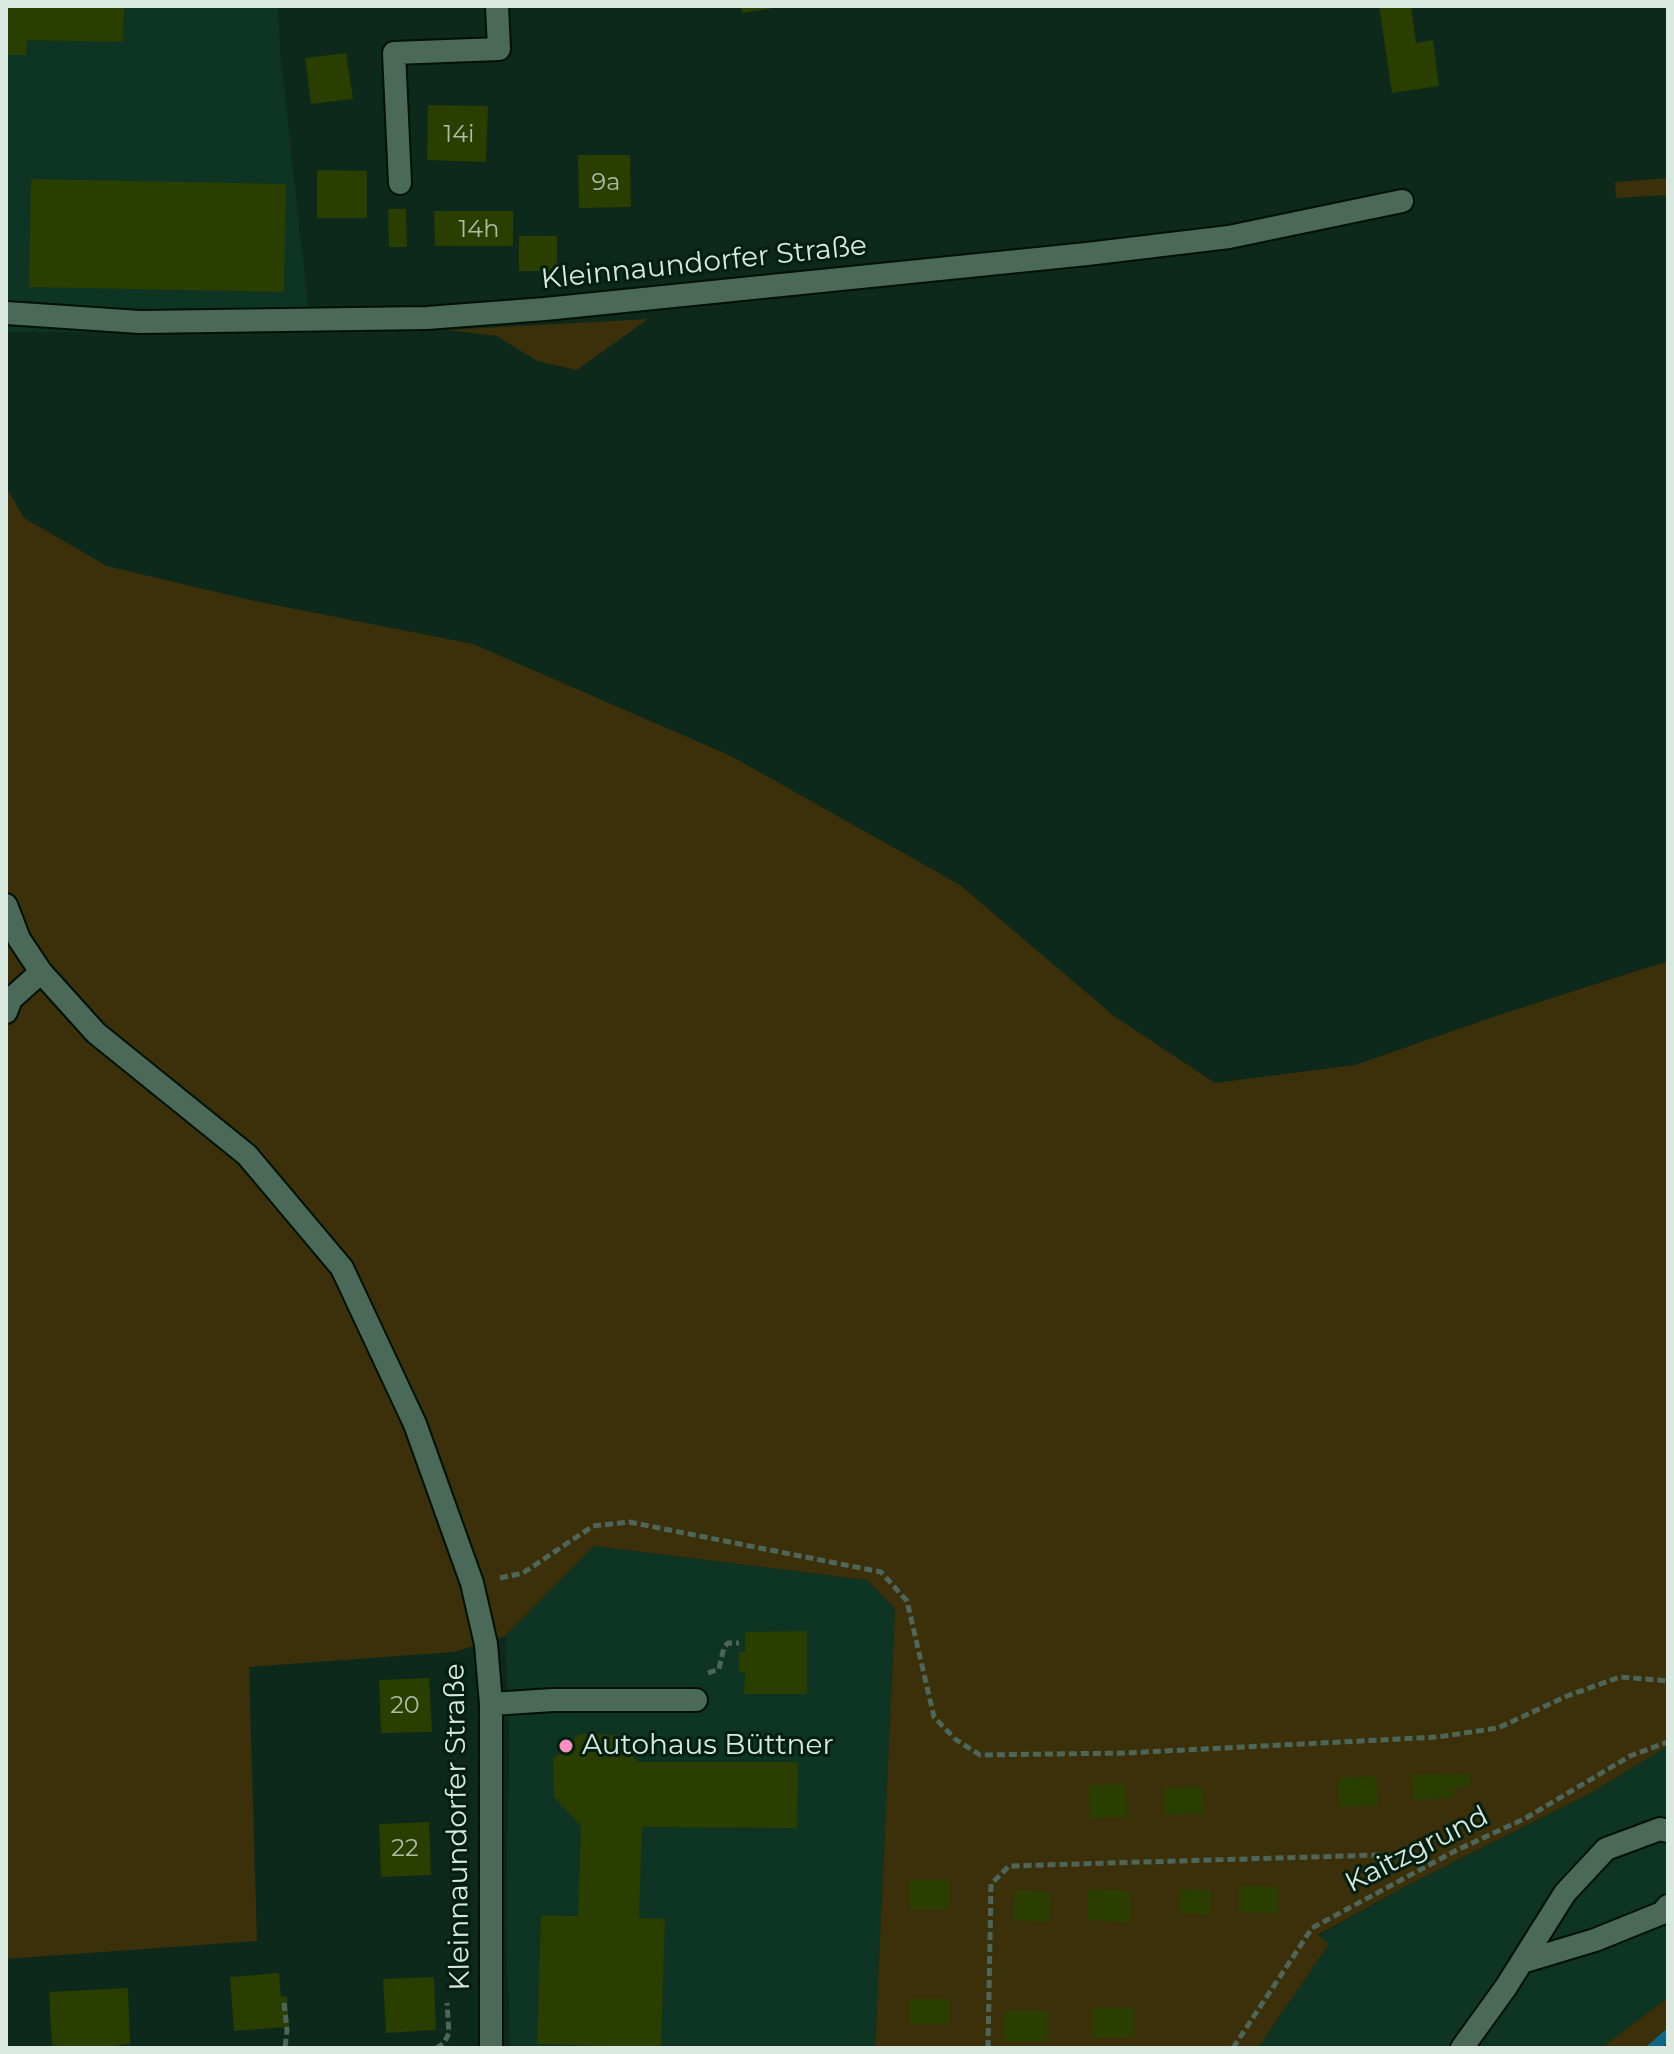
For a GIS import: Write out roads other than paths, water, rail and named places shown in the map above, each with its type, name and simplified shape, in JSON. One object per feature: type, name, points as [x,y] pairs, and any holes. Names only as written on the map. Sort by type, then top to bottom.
[{"type":"street","points":[[400,183],[394,53],[499,49],[497,6]]},
{"type":"street","name":"Kleinnaundorfer Straße","points":[[6,313],[140,322],[427,318],[545,309],[1229,237],[1402,201]]},
{"type":"street","name":"Kleinnaundorfer Straße","points":[[6,905],[19,939],[41,972],[96,1033],[247,1155],[342,1268],[415,1424],[472,1583],[486,1644],[491,1704],[491,2048]]},
{"type":"street","points":[[6,1012],[11,999],[41,972]]},
{"type":"street","points":[[491,1704],[553,1700],[696,1700]]},
{"type":"street","points":[[1462,2048],[1565,1893],[1606,1849],[1660,1829],[1668,1831]]},
{"type":"street","points":[[1522,1962],[1595,1940],[1662,1913],[1668,1906]]},
{"type":"waterway","points":[[1653,2048],[1668,2035]]},
{"type":"place","name":"Autohaus Büttner","points":[[566,1746]]}]
